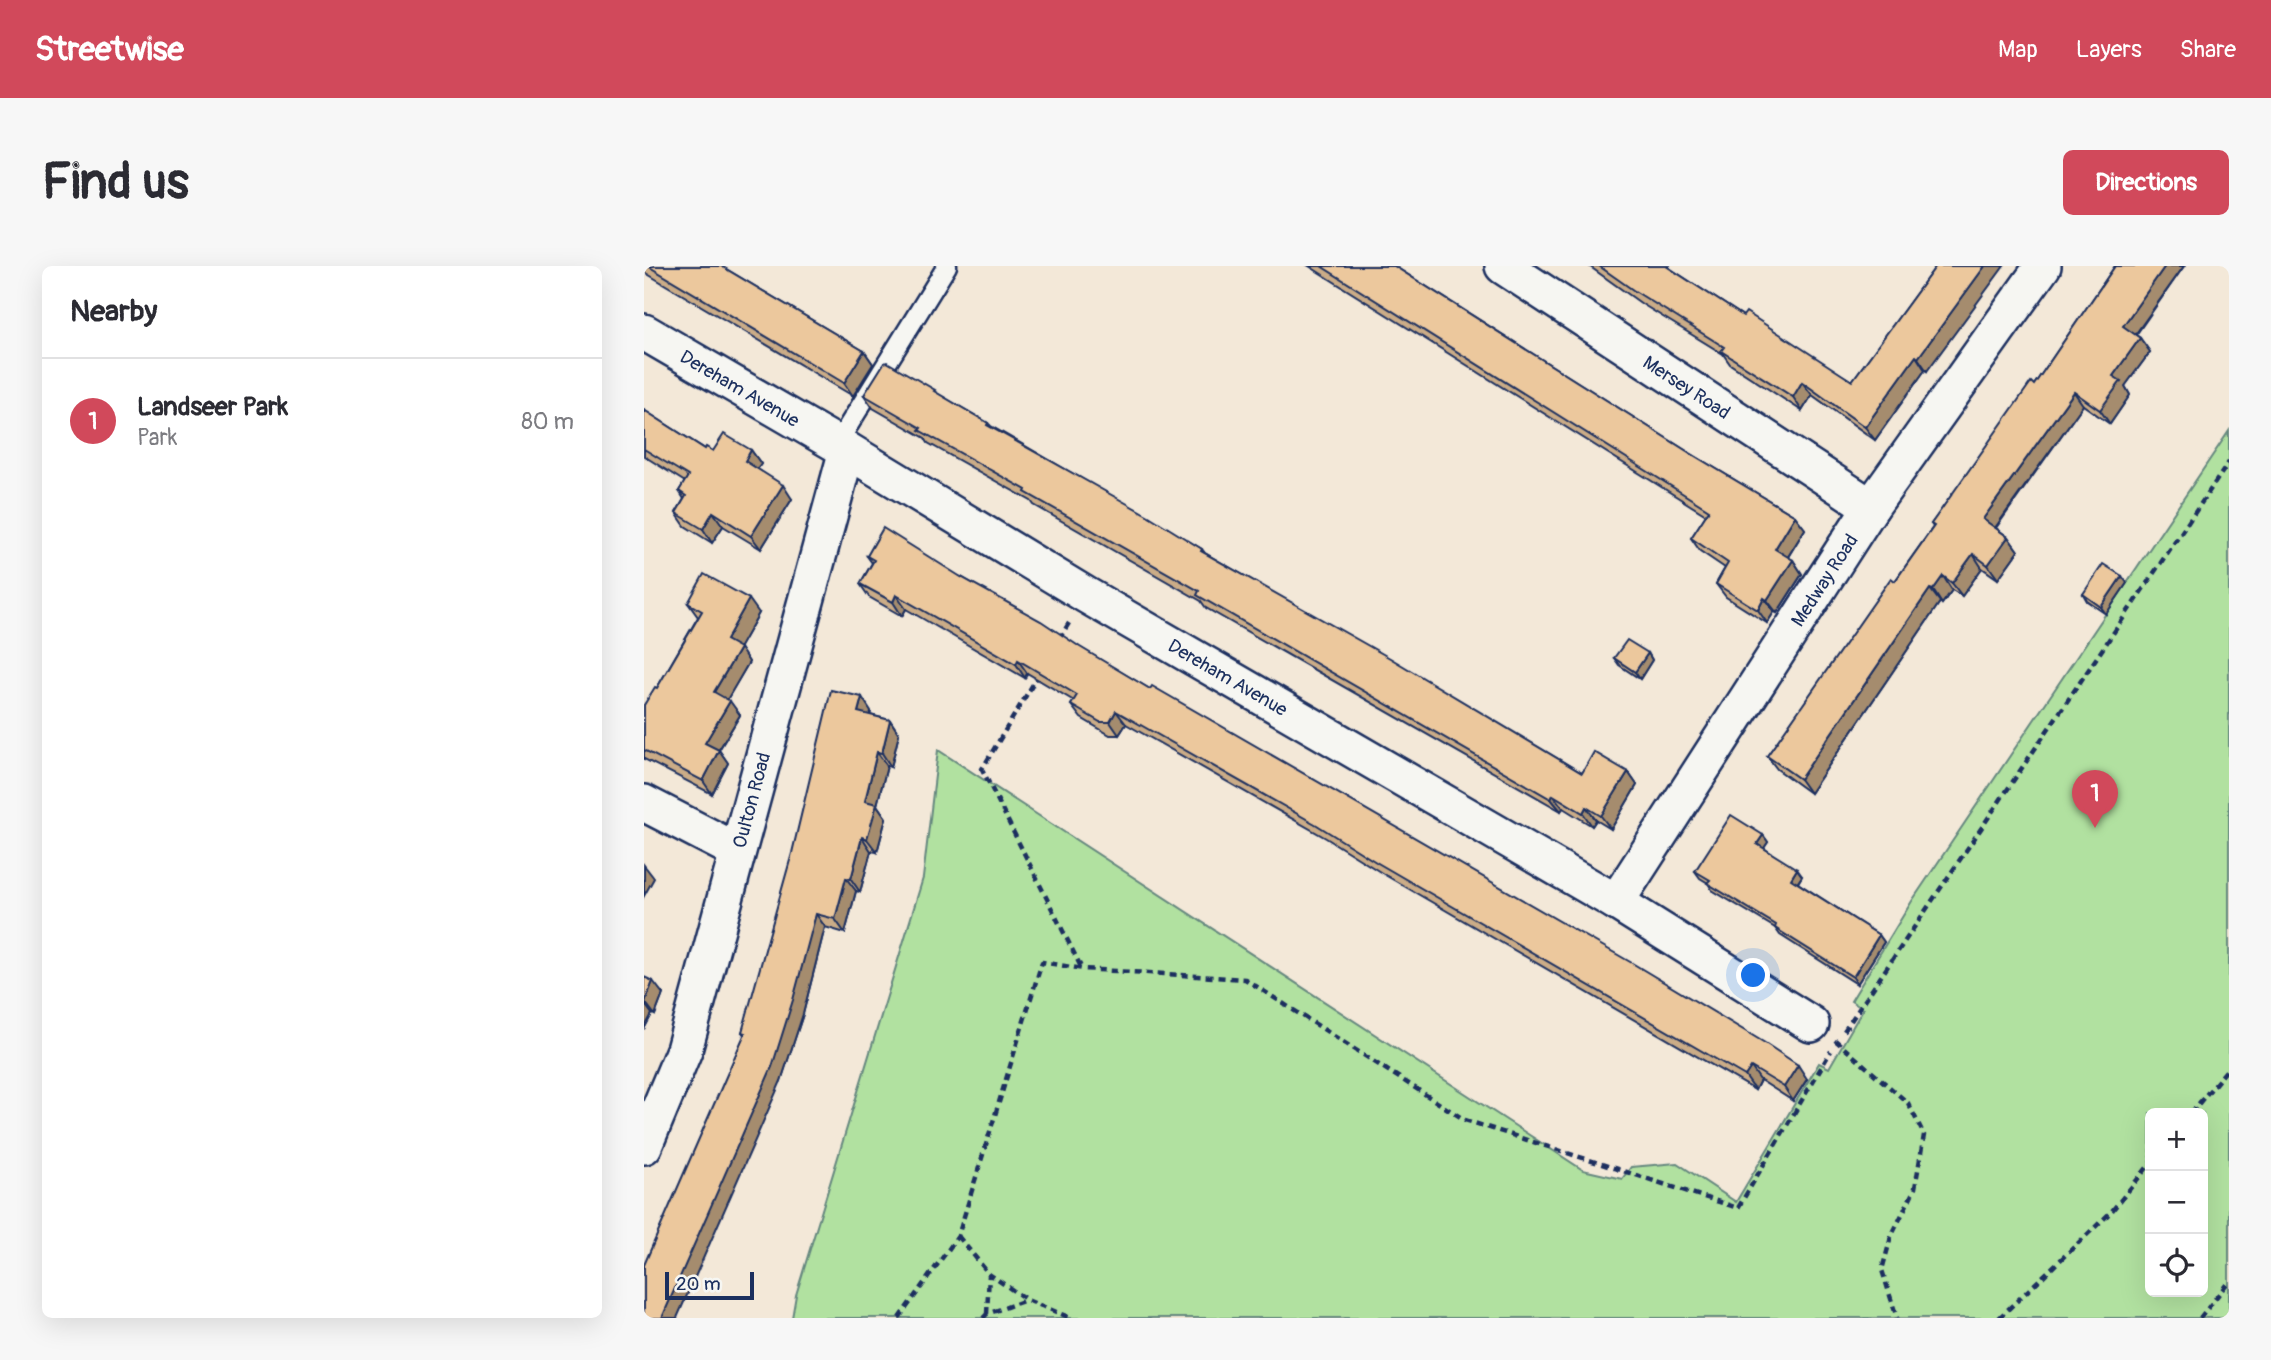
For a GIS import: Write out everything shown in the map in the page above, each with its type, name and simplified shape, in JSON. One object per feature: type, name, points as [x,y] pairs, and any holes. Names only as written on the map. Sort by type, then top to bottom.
[{"type":"street","name":"Mersey Road","points":[[1503,266],[1871,507]]},
{"type":"street","name":"Medway Road","points":[[1616,902],[1871,507],[2043,266]]},
{"type":"street","name":"Dereham Avenue","points":[[644,332],[842,447],[1086,595],[1616,902],[1824,1033]]},
{"type":"street","name":"Oulton Road","points":[[644,1146],[684,1050],[842,447]]},
{"type":"street","points":[[644,803],[737,851]]},
{"type":"lane","points":[[842,447],[947,266]]},
{"type":"path","points":[[899,1318],[958,1236],[1042,962],[1083,969],[1245,979],[1465,1120],[1738,1208],[1824,1033],[2229,462]]},
{"type":"path","points":[[1058,641],[1086,595]]},
{"type":"path","points":[[1044,665],[982,769],[1083,969]]},
{"type":"path","points":[[1824,1033],[1908,1103],[1924,1135],[1915,1188],[1891,1237],[1882,1270],[1897,1318]]},
{"type":"path","points":[[2195,1108],[2229,1067]]},
{"type":"path","points":[[1999,1318],[2111,1212],[2145,1170]]},
{"type":"path","points":[[958,1236],[989,1274],[1027,1300],[1071,1318]]},
{"type":"path","points":[[989,1274],[985,1316],[1027,1300]]},
{"type":"path","points":[[2200,1318],[2229,1281]]},
{"type":"green space","points":[[2229,431],[2229,1318],[792,1318],[796,1295],[923,878],[938,750],[1583,1170],[1622,1179],[1631,1167],[1677,1163],[1736,1202],[1819,1063],[1829,1068],[1863,1009],[1851,1001],[1912,901]]},
{"type":"building","points":[[648,266],[721,266],[864,351],[844,383]]},
{"type":"building","points":[[1321,266],[1394,266],[1795,516],[1775,549],[1793,560],[1767,600],[1764,598],[1758,610],[1716,584],[1728,563],[1691,538],[1709,510]]},
{"type":"building","points":[[1599,266],[1666,266],[1743,316],[1746,312],[1852,381],[1936,266],[1985,266],[1865,427],[1802,382],[1793,397],[1721,351],[1724,347]]},
{"type":"building","points":[[2115,266],[2165,266],[2123,326],[2140,338],[2113,376],[2121,381],[2100,410],[2074,392],[1983,519],[2008,537],[1988,565],[1973,554],[1952,583],[1943,576],[1933,590],[1930,589],[1800,779],[1767,756],[1891,578],[1895,581],[1934,526],[1931,524],[2031,382],[2034,385]]},
{"type":"building","points":[[887,362],[988,423],[987,425],[1149,516],[1202,549],[1201,551],[1390,658],[1582,773],[1594,752],[1628,772],[1601,816],[1586,807],[1583,813],[1553,795],[1551,799],[1197,595],[1199,591],[919,430],[921,428],[864,395]]},
{"type":"building","points":[[644,410],[705,449],[706,447],[713,451],[724,434],[751,450],[745,461],[783,485],[751,536],[713,512],[703,529],[676,513],[686,496],[679,491],[688,476],[644,449]]},
{"type":"building","points":[[883,528],[1150,689],[1152,686],[1632,963],[1798,1065],[1784,1087],[1751,1067],[1745,1076],[1317,825],[1116,711],[1110,722],[1100,722],[1071,705],[1077,695],[1018,660],[1016,664],[896,595],[893,602],[860,584],[874,560],[867,556]]},
{"type":"building","points":[[2103,564],[2122,576],[2101,607],[2083,594]]},
{"type":"building","points":[[704,574],[749,599],[726,640],[740,648],[714,692],[730,701],[705,743],[719,750],[703,781],[644,750],[644,705],[655,687],[657,688],[702,611],[688,603]]},
{"type":"building","points":[[1627,640],[1648,653],[1635,672],[1614,658]]},
{"type":"building","points":[[831,690],[862,697],[858,712],[890,720],[882,753],[877,752],[865,801],[877,804],[867,839],[862,837],[851,879],[846,878],[835,919],[816,914],[772,1067],[662,1318],[644,1318],[644,1265],[745,1033],[742,1032],[792,853]]},
{"type":"building","points":[[1731,815],[1763,835],[1757,844],[1797,869],[1791,879],[1879,935],[1853,977],[1707,883],[1710,880],[1695,871]]},
{"type":"building","points":[[644,977],[653,981],[645,1002],[644,1001]]},
{"type":"place","name":"Landseer Park","points":[[2095,828]]}]
